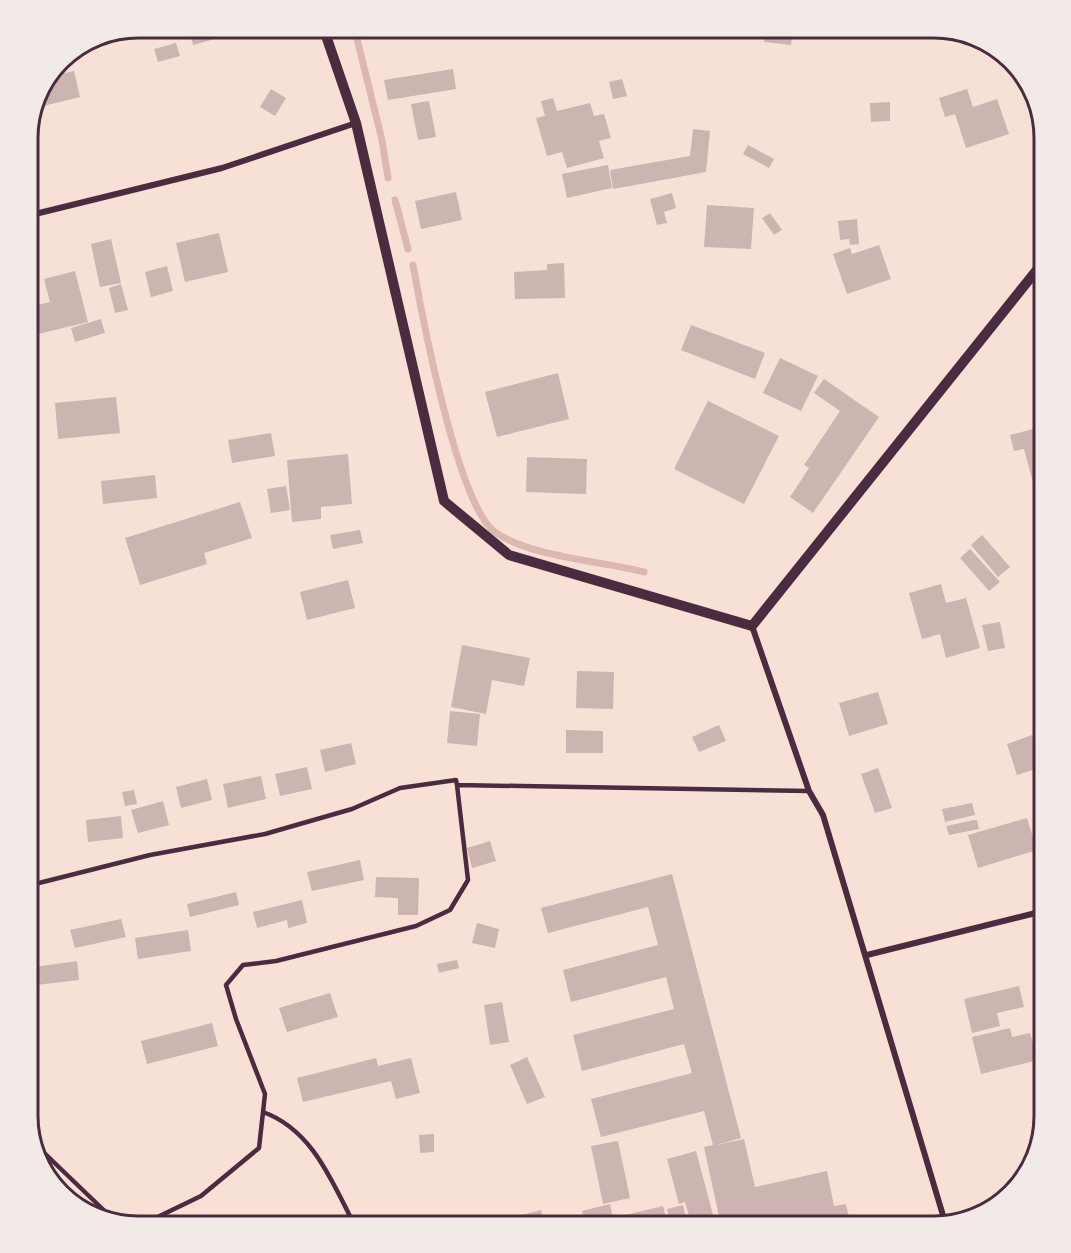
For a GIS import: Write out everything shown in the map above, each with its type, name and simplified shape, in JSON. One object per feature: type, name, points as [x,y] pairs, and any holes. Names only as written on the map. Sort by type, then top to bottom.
[{"type":"street","points":[[328,38],[356,123],[444,501],[509,555],[752,626]]},
{"type":"street","points":[[38,213],[222,168],[356,123]]},
{"type":"street","points":[[752,626],[1034,274]]},
{"type":"street","points":[[752,626],[809,791],[823,815],[943,1215]]},
{"type":"street","points":[[867,956],[1034,913]]},
{"type":"lane","points":[[38,883],[150,855],[265,834],[352,809],[400,788],[456,780],[468,880],[450,910],[416,926],[276,961],[243,965],[226,985],[236,1019],[265,1094],[259,1148],[201,1196],[160,1216]]},
{"type":"lane","points":[[457,785],[809,791]]},
{"type":"lane","points":[[263,1112],[283,1119],[304,1137],[327,1172],[350,1216]]},
{"type":"lane","points":[[46,1155],[101,1208]]},
{"type":"building","points":[[191,38],[218,38],[193,45]]},
{"type":"building","points":[[765,38],[792,38],[791,45],[764,42]]},
{"type":"building","points":[[176,43],[180,56],[158,62],[154,49]]},
{"type":"building","points":[[453,69],[456,89],[388,100],[384,80]]},
{"type":"building","points":[[74,71],[80,97],[43,106],[48,93],[60,74]]},
{"type":"building","points":[[622,79],[627,96],[613,99],[609,82]]},
{"type":"building","points":[[271,89],[286,98],[275,116],[260,107]]},
{"type":"building","points":[[967,89],[973,107],[997,99],[1009,134],[966,148],[955,114],[945,117],[939,98]]},
{"type":"building","points":[[553,98],[557,111],[590,103],[594,116],[604,114],[611,138],[599,141],[604,158],[567,168],[562,152],[547,156],[536,118],[545,116],[541,101]]},
{"type":"building","points":[[429,101],[436,137],[418,140],[411,104]]},
{"type":"building","points":[[890,102],[890,121],[871,122],[870,103]]},
{"type":"building","points":[[693,129],[710,131],[706,172],[613,189],[610,170],[690,156]]},
{"type":"building","points":[[748,145],[774,159],[769,168],[743,154]]},
{"type":"building","points":[[608,165],[612,188],[567,198],[562,174]]},
{"type":"building","points":[[456,192],[462,220],[421,229],[415,201]]},
{"type":"building","points":[[672,193],[676,208],[664,212],[667,223],[657,225],[650,199]]},
{"type":"building","points":[[707,205],[754,208],[751,249],[704,247]]},
{"type":"building","points":[[770,213],[782,230],[774,235],[762,218]]},
{"type":"building","points":[[857,219],[859,244],[850,245],[849,239],[840,240],[838,221]]},
{"type":"building","points":[[219,233],[228,272],[185,282],[176,243]]},
{"type":"building","points":[[111,239],[121,283],[100,287],[91,244]]},
{"type":"building","points":[[879,245],[891,279],[847,294],[833,254],[850,248],[852,254]]},
{"type":"building","points":[[564,263],[565,298],[515,299],[514,272],[547,270],[547,264]]},
{"type":"building","points":[[167,266],[173,291],[151,297],[145,272]]},
{"type":"building","points":[[75,271],[88,322],[38,334],[38,305],[50,302],[44,279]]},
{"type":"building","points":[[121,284],[128,310],[115,313],[109,288]]},
{"type":"building","points":[[101,319],[105,333],[75,342],[71,328]]},
{"type":"building","points":[[691,325],[765,353],[755,379],[681,350]]},
{"type":"building","points":[[780,358],[818,376],[801,411],[763,393]]},
{"type":"building","points":[[558,373],[569,419],[497,437],[485,392]]},
{"type":"building","points":[[824,379],[879,417],[813,513],[790,497],[809,468],[804,465],[840,411],[814,393]]},
{"type":"building","points":[[116,397],[120,433],[58,439],[55,403]]},
{"type":"building","points":[[708,401],[779,436],[744,504],[674,469]]},
{"type":"building","points":[[1034,429],[1034,486],[1024,449],[1014,451],[1010,435]]},
{"type":"building","points":[[271,433],[275,456],[232,463],[228,440]]},
{"type":"building","points":[[348,454],[352,504],[321,507],[321,519],[292,522],[287,460]]},
{"type":"building","points":[[527,457],[587,459],[586,494],[526,492]]},
{"type":"building","points":[[155,475],[157,498],[103,504],[101,481]]},
{"type":"building","points":[[286,486],[290,510],[271,513],[267,489]]},
{"type":"building","points":[[240,502],[252,538],[204,553],[207,564],[140,585],[125,538]]},
{"type":"building","points":[[360,530],[363,543],[333,549],[330,535]]},
{"type":"building","points":[[982,535],[1010,567],[998,577],[971,545]]},
{"type":"building","points":[[970,549],[1000,582],[989,591],[960,558]]},
{"type":"building","points":[[348,580],[355,608],[307,620],[300,592]]},
{"type":"building","points":[[941,584],[946,603],[966,598],[980,648],[946,658],[940,634],[922,639],[909,593]]},
{"type":"building","points":[[1000,622],[1005,648],[988,651],[982,625]]},
{"type":"building","points":[[462,645],[530,658],[524,686],[492,680],[486,714],[451,707]]},
{"type":"building","points":[[577,671],[614,672],[613,709],[576,708]]},
{"type":"building","points":[[878,692],[888,724],[849,736],[839,703]]},
{"type":"building","points":[[450,711],[480,714],[477,746],[447,743]]},
{"type":"building","points":[[719,725],[726,741],[699,752],[692,737]]},
{"type":"building","points":[[566,730],[603,731],[603,753],[566,753]]},
{"type":"building","points":[[1032,735],[1034,770],[1017,775],[1007,744]]},
{"type":"building","points":[[351,743],[356,764],[325,772],[320,750]]},
{"type":"building","points":[[307,767],[312,789],[280,796],[275,774]]},
{"type":"building","points":[[878,768],[892,808],[875,813],[861,774]]},
{"type":"building","points":[[261,776],[266,799],[228,808],[223,784]]},
{"type":"building","points":[[207,779],[212,800],[181,808],[176,787]]},
{"type":"building","points":[[134,790],[137,804],[125,806],[122,792]]},
{"type":"building","points":[[163,801],[169,825],[138,833],[131,810]]},
{"type":"building","points":[[972,803],[975,815],[945,822],[942,809]]},
{"type":"building","points":[[121,816],[123,838],[88,842],[86,820]]},
{"type":"building","points":[[1027,818],[1034,840],[1034,851],[978,868],[968,835]]},
{"type":"building","points":[[977,820],[979,829],[949,835],[946,826]]},
{"type":"building","points":[[490,841],[496,861],[472,868],[467,848]]},
{"type":"building","points":[[360,860],[364,880],[312,891],[307,872]]},
{"type":"building","points":[[672,874],[741,1138],[716,1145],[744,1139],[755,1187],[827,1171],[834,1206],[846,1204],[849,1216],[719,1216],[704,1147],[713,1145],[704,1111],[601,1137],[591,1099],[692,1073],[684,1044],[582,1071],[573,1035],[674,1009],[666,977],[571,1002],[563,970],[658,945],[648,907],[548,933],[541,908]]},
{"type":"building","points":[[376,877],[419,878],[418,915],[398,915],[398,898],[375,897]]},
{"type":"building","points":[[236,892],[239,905],[190,917],[187,904]]},
{"type":"building","points":[[302,900],[307,923],[288,928],[287,920],[257,928],[253,912]]},
{"type":"building","points":[[121,919],[126,937],[75,948],[70,930]]},
{"type":"building","points":[[477,923],[499,929],[495,948],[472,943]]},
{"type":"building","points":[[188,930],[191,951],[138,959],[135,938]]},
{"type":"building","points":[[457,960],[459,968],[439,973],[437,964]]},
{"type":"building","points":[[77,961],[79,980],[38,985],[38,966]]},
{"type":"building","points":[[1019,986],[1024,1007],[997,1013],[1000,1026],[972,1033],[964,999]]},
{"type":"building","points":[[330,993],[338,1017],[287,1032],[279,1008]]},
{"type":"building","points":[[502,1002],[509,1042],[490,1045],[484,1005]]},
{"type":"building","points":[[212,1023],[218,1046],[147,1064],[141,1041]]},
{"type":"building","points":[[1010,1028],[1012,1037],[1030,1033],[1034,1046],[1034,1061],[981,1074],[972,1037]]},
{"type":"building","points":[[527,1057],[545,1097],[527,1104],[510,1065]]},
{"type":"building","points":[[376,1058],[378,1066],[411,1058],[420,1093],[396,1099],[391,1081],[303,1102],[297,1078]]},
{"type":"building","points":[[434,1134],[434,1152],[420,1153],[419,1135]]},
{"type":"building","points":[[618,1141],[630,1198],[603,1204],[591,1146]]},
{"type":"building","points":[[696,1151],[713,1216],[689,1216],[685,1202],[679,1204],[667,1159]]},
{"type":"building","points":[[610,1204],[613,1216],[583,1216],[582,1211]]},
{"type":"building","points":[[683,1205],[686,1216],[669,1216],[667,1209]]},
{"type":"building","points":[[663,1206],[666,1216],[621,1216]]},
{"type":"building","points":[[541,1210],[542,1216],[518,1216]]},
{"type":"waterway","points":[[357,38],[382,140],[388,178]]},
{"type":"waterway","points":[[395,200],[408,249]]},
{"type":"waterway","points":[[413,265],[443,408],[455,450],[481,515],[495,532],[527,547],[546,553],[644,572]]}]
